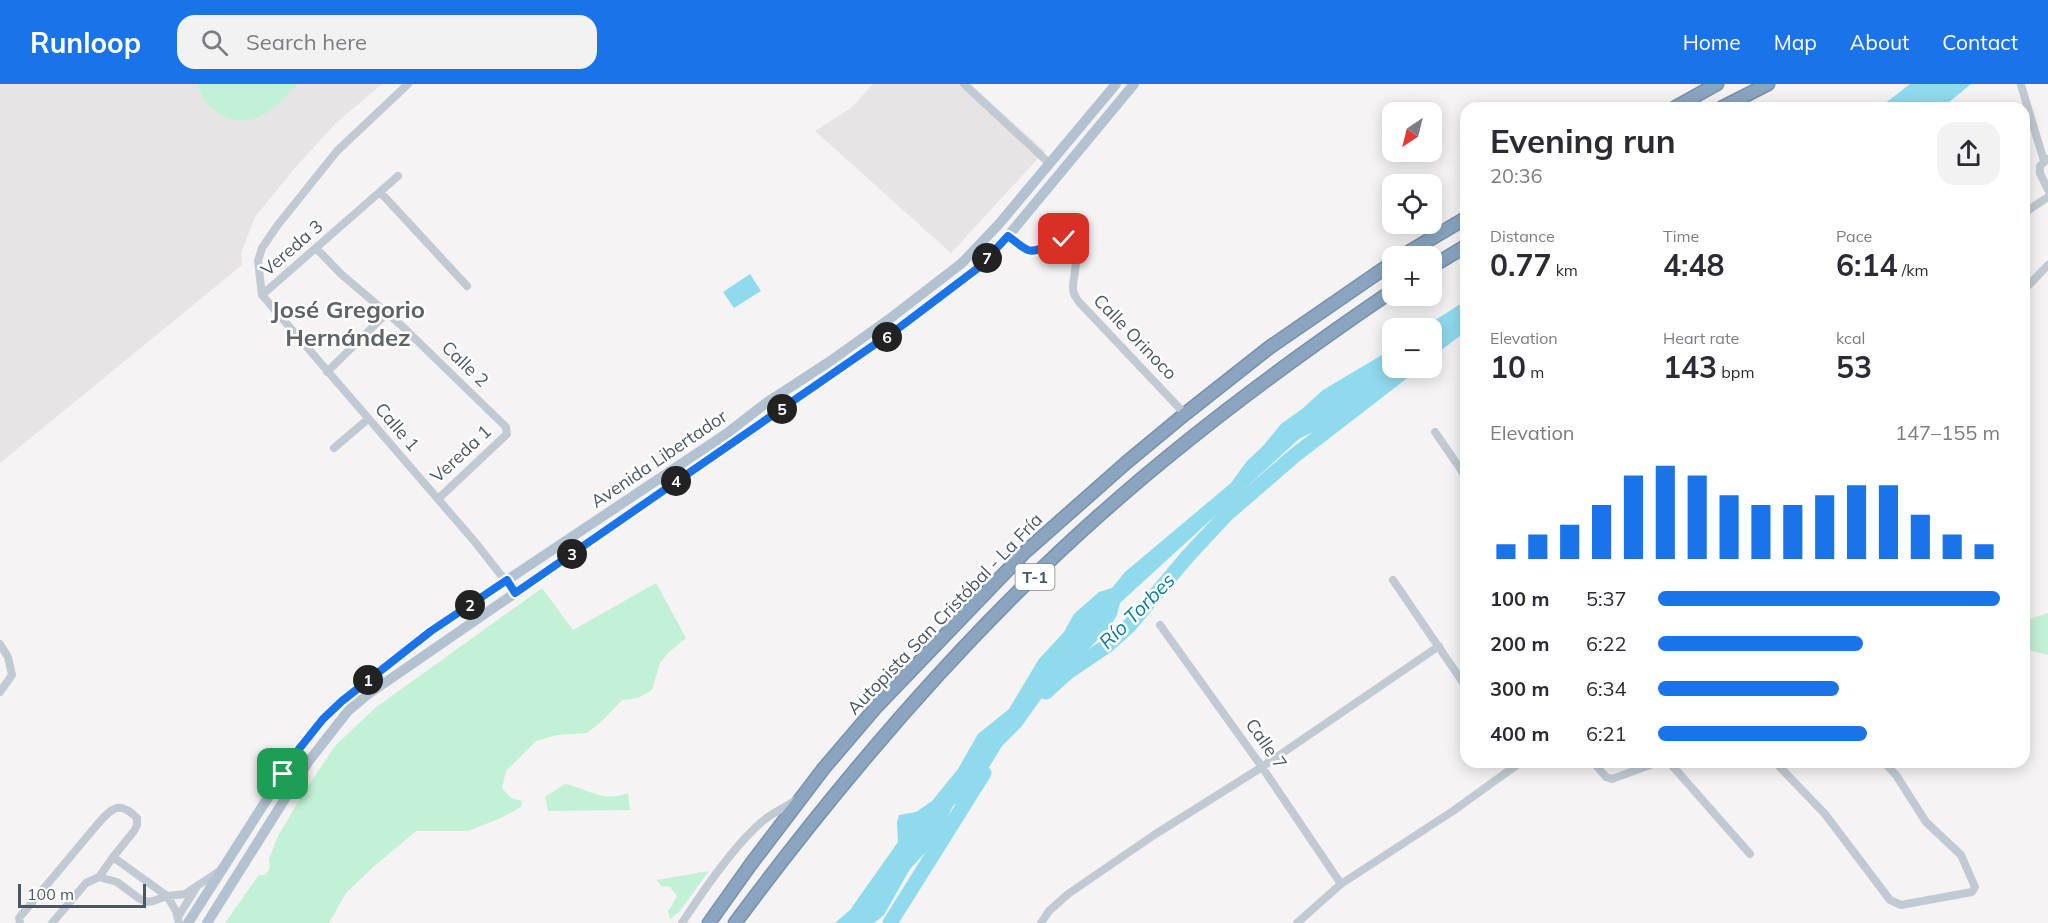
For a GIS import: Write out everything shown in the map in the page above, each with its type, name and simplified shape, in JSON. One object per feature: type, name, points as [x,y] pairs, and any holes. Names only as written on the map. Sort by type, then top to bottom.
[{"type":"highway","points":[[1685,102],[1717,84]]},
{"type":"highway","points":[[1733,102],[1768,84]]},
{"type":"highway","points":[[1419,246],[1460,222]]},
{"type":"highway","points":[[1442,260],[1460,250]]},
{"type":"highway","name":"Autopista San Cristóbal - La Fría","points":[[709,923],[802,797],[877,706],[1024,553],[1185,414],[1270,347],[1382,270]]},
{"type":"highway","name":"Autopista San Cristóbal - La Fría","points":[[735,923],[786,854],[854,770],[940,672],[1030,582],[1102,513],[1180,447],[1331,333],[1382,298]]},
{"type":"main road","name":"Avenida Libertador","points":[[188,923],[299,749],[323,719],[362,684],[431,631],[726,434],[766,403],[829,362],[939,282],[962,263],[999,224],[1116,84]]},
{"type":"main road","name":"Avenida Libertador","points":[[207,923],[308,762],[348,711],[367,695],[900,327],[978,268],[1008,236],[1134,84]]},
{"type":"street","points":[[262,295],[258,261],[262,248],[295,201],[337,151],[408,84]]},
{"type":"street","points":[[964,84],[1050,164]]},
{"type":"street","points":[[2021,85],[2027,102]]},
{"type":"street","points":[[2030,112],[2046,160],[2040,166],[2040,173],[2048,190]]},
{"type":"street","name":"Vereda 3","points":[[262,295],[398,176]]},
{"type":"street","points":[[381,193],[467,286]]},
{"type":"street","points":[[2030,209],[2048,197]]},
{"type":"street","name":"Calle Orinoco","points":[[1008,236],[1028,250],[1034,250],[1059,239],[1069,242],[1077,261],[1074,293],[1079,302],[1185,414]]},
{"type":"street","name":"Calle 2","points":[[316,248],[341,274],[402,326],[504,424],[507,434]]},
{"type":"street","points":[[2030,284],[2048,265]]},
{"type":"street","name":"Calle 1","points":[[262,295],[507,580],[515,593]]},
{"type":"street","points":[[327,372],[387,313]]},
{"type":"street","points":[[334,448],[368,419]]},
{"type":"street","points":[[1435,432],[1460,468]]},
{"type":"street","name":"Vereda 1","points":[[438,499],[507,434]]},
{"type":"street","points":[[1393,580],[1460,678]]},
{"type":"street","name":"Calle 7","points":[[1160,625],[1262,766],[1341,884]]},
{"type":"street","points":[[0,644],[8,657],[12,675],[0,692]]},
{"type":"street","points":[[1041,923],[1049,911],[1068,894],[1439,646]]},
{"type":"street","points":[[1297,923],[1341,884],[1453,811],[1511,768]]},
{"type":"street","points":[[1598,768],[1606,777],[1612,779],[1645,768]]},
{"type":"street","points":[[1674,768],[1750,854]]},
{"type":"street","points":[[1781,768],[1825,814],[1890,900],[1901,905],[1972,892],[1975,887],[1961,855],[1926,822],[1890,768]]},
{"type":"street","points":[[682,923],[743,841],[767,818],[802,797]]},
{"type":"street","points":[[20,923],[19,918],[108,812],[119,807],[125,808],[137,818],[137,825],[99,878]]},
{"type":"street","points":[[113,857],[167,896],[178,920]]},
{"type":"street","points":[[52,923],[86,883],[99,878],[117,882],[147,902],[185,894],[223,869]]},
{"type":"street","points":[[178,920],[196,888]]},
{"type":"shaded area","points":[[0,84],[382,84],[336,123],[293,170],[255,217],[241,253],[242,265],[0,463]]},
{"type":"shaded area","points":[[873,84],[970,84],[1045,151],[951,253],[815,131],[851,108]]},
{"type":"green space","points":[[197,84],[298,84],[268,112],[253,119],[242,120],[223,116],[214,110],[201,94]]},
{"type":"green space","points":[[656,583],[686,638],[660,663],[652,690],[638,698],[622,700],[587,733],[557,735],[536,741],[506,771],[502,788],[511,798],[522,801],[521,807],[468,831],[416,831],[346,893],[329,923],[225,923],[259,875],[265,875],[270,868],[269,859],[278,836],[335,746],[375,708],[542,588],[573,630]]},
{"type":"green space","points":[[2048,613],[2048,655],[2030,650],[2030,619]]},
{"type":"green space","points":[[565,784],[611,797],[628,793],[630,810],[548,811],[545,797]]},
{"type":"green space","points":[[709,871],[679,912],[670,919],[668,912],[677,896],[670,887],[661,886],[657,880]]},
{"type":"water","points":[[1910,84],[1971,84],[1949,102],[1887,102]]},
{"type":"water","points":[[750,274],[761,291],[734,308],[723,292]]},
{"type":"water","points":[[1460,304],[1460,336],[1442,350],[1442,318],[1439,318]]},
{"type":"water","points":[[1382,355],[1382,378],[1390,378],[1379,383],[1338,419],[1299,439],[1120,603],[1117,615],[1110,627],[1044,695],[1021,727],[1002,746],[979,784],[953,806],[936,841],[910,869],[884,915],[874,923],[835,923],[850,910],[898,842],[899,815],[916,812],[932,801],[958,769],[978,734],[1009,709],[1039,659],[1064,632],[1074,614],[1099,592],[1112,588],[1125,572],[1231,483],[1247,461],[1281,424],[1323,390]]},
{"type":"waterway","name":"Río Torbes","points":[[1046,692],[1068,672],[1108,645],[1129,626],[1227,514],[1294,456],[1395,378]]},
{"type":"waterway","name":"Río Torbes","points":[[890,923],[984,773]]},
{"type":"district","name":"José Gregorio Hernández","points":[[348,324]]},
{"type":"route","points":[[283,774],[323,719],[362,684],[431,631],[507,580],[515,593],[521,589],[900,327],[978,268],[1008,236],[1028,250],[1064,239]]}]
